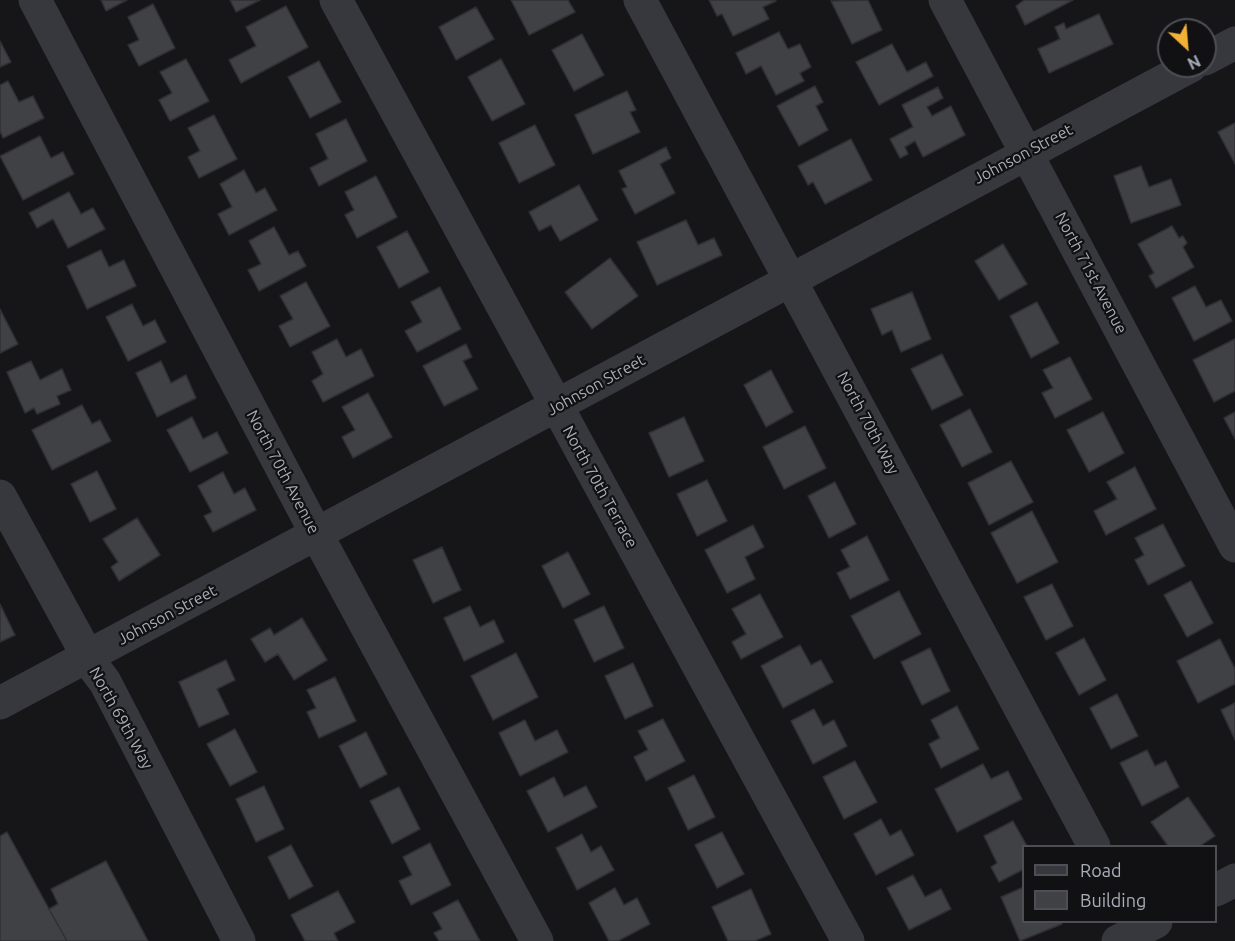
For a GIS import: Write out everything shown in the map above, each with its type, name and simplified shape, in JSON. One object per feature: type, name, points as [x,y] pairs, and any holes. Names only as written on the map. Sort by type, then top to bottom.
[{"type":"street","name":"North 70th Avenue","points":[[35,0],[317,535],[537,941]]},
{"type":"street","name":"North 70th Terrace","points":[[336,0],[848,941]]},
{"type":"street","name":"North 70th Way","points":[[640,0],[1093,845]]},
{"type":"street","name":"North 71st Avenue","points":[[945,0],[1235,546]]},
{"type":"street","points":[[1217,53],[1235,43]]},
{"type":"street","name":"Johnson Street","points":[[0,703],[1168,78]]},
{"type":"street","name":"North 69th Way","points":[[0,496],[88,657],[105,682],[239,941]]},
{"type":"street","points":[[1217,889],[1235,880]]},
{"type":"building","points":[[101,0],[127,0],[106,11]]},
{"type":"building","points":[[230,0],[260,0],[236,12]]},
{"type":"building","points":[[511,0],[568,0],[575,12],[529,35]]},
{"type":"building","points":[[709,0],[776,1],[763,7],[769,19],[733,36],[722,14],[717,16]]},
{"type":"building","points":[[868,0],[882,30],[852,44],[831,1]]},
{"type":"building","points":[[1024,0],[1073,0],[1025,25],[1016,6]]},
{"type":"building","points":[[153,4],[175,48],[139,66],[128,45],[139,40],[128,17]]},
{"type":"building","points":[[286,6],[308,47],[241,83],[229,60],[256,46],[246,27]]},
{"type":"building","points":[[476,7],[494,39],[456,60],[439,27]]},
{"type":"building","points":[[1099,14],[1113,44],[1049,73],[1038,49],[1060,39],[1055,27],[1064,23],[1066,29]]},
{"type":"building","points":[[779,32],[788,49],[800,44],[811,67],[800,73],[804,81],[776,95],[761,66],[746,74],[736,53]]},
{"type":"building","points":[[582,34],[604,75],[574,91],[552,50]]},
{"type":"building","points":[[0,41],[11,62],[0,67]]},
{"type":"building","points":[[892,44],[907,72],[926,62],[933,76],[879,105],[856,62]]},
{"type":"building","points":[[186,59],[209,101],[170,121],[159,100],[172,93],[160,72]]},
{"type":"building","points":[[501,59],[525,104],[492,121],[468,77]]},
{"type":"building","points":[[319,61],[341,102],[310,118],[288,77]]},
{"type":"building","points":[[8,81],[19,102],[33,96],[44,118],[3,138],[0,131],[0,85]]},
{"type":"building","points":[[815,86],[823,102],[816,106],[828,130],[799,146],[777,106]]},
{"type":"building","points":[[938,87],[943,98],[927,107],[932,116],[951,106],[965,135],[923,157],[915,141],[905,147],[908,154],[900,158],[890,139],[913,127],[902,105]]},
{"type":"building","points":[[627,91],[636,110],[630,112],[640,132],[593,154],[575,115]]},
{"type":"building","points":[[214,115],[237,159],[199,178],[188,157],[200,151],[188,128]]},
{"type":"building","points":[[346,119],[367,161],[319,186],[310,168],[328,159],[316,134]]},
{"type":"building","points":[[1235,123],[1235,164],[1218,132]]},
{"type":"building","points":[[535,125],[555,165],[519,183],[499,143]]},
{"type":"building","points":[[40,136],[51,158],[63,152],[74,174],[23,200],[0,156]]},
{"type":"building","points":[[851,139],[872,180],[825,204],[813,182],[808,185],[798,166]]},
{"type":"building","points":[[666,147],[671,158],[660,164],[675,193],[635,214],[622,189],[627,187],[619,171]]},
{"type":"building","points":[[1141,166],[1149,187],[1171,179],[1181,205],[1131,223],[1114,176]]},
{"type":"building","points":[[244,170],[256,193],[265,188],[277,210],[229,235],[218,214],[232,207],[220,184]]},
{"type":"building","points":[[376,176],[397,217],[357,238],[345,215],[354,210],[345,192]]},
{"type":"building","points":[[579,185],[598,220],[560,241],[551,225],[539,231],[529,212]]},
{"type":"building","points":[[69,192],[81,214],[93,208],[105,229],[68,248],[53,219],[37,228],[29,213]]},
{"type":"building","points":[[686,220],[698,245],[714,238],[722,255],[657,285],[637,242]]},
{"type":"building","points":[[1172,226],[1179,238],[1183,236],[1187,243],[1183,247],[1194,267],[1156,288],[1149,276],[1154,273],[1138,244]]},
{"type":"building","points":[[274,227],[289,255],[298,251],[306,266],[259,291],[248,270],[261,264],[249,241]]},
{"type":"building","points":[[407,231],[429,272],[399,288],[377,247]]},
{"type":"building","points":[[1003,244],[1027,284],[999,300],[975,261]]},
{"type":"building","points":[[101,250],[109,267],[124,260],[136,286],[87,309],[67,266]]},
{"type":"building","points":[[610,258],[638,296],[592,329],[565,292]]},
{"type":"building","points":[[306,282],[330,326],[290,347],[279,326],[293,319],[280,296]]},
{"type":"building","points":[[1195,286],[1206,307],[1221,300],[1232,321],[1194,341],[1172,298]]},
{"type":"building","points":[[440,287],[461,329],[417,352],[405,331],[422,322],[411,302]]},
{"type":"building","points":[[912,292],[931,339],[901,352],[892,330],[882,335],[871,309]]},
{"type":"building","points":[[1037,302],[1059,343],[1031,358],[1010,316]]},
{"type":"building","points":[[132,304],[143,326],[155,320],[166,342],[128,361],[106,317]]},
{"type":"building","points":[[0,309],[18,344],[0,353]]},
{"type":"building","points":[[337,339],[346,357],[361,349],[374,376],[323,402],[312,381],[323,374],[312,352]]},
{"type":"building","points":[[1235,339],[1235,391],[1214,402],[1193,360]]},
{"type":"building","points":[[466,344],[472,357],[463,361],[478,389],[444,406],[423,366]]},
{"type":"building","points":[[942,354],[963,395],[932,410],[911,369]]},
{"type":"building","points":[[1070,357],[1092,399],[1055,418],[1042,393],[1053,388],[1043,370]]},
{"type":"building","points":[[31,361],[40,380],[62,369],[71,390],[57,396],[60,404],[37,414],[34,408],[25,413],[7,372]]},
{"type":"building","points":[[161,361],[171,383],[186,375],[196,398],[157,417],[136,373]]},
{"type":"building","points":[[771,370],[793,412],[766,427],[744,385]]},
{"type":"building","points":[[368,393],[392,437],[353,458],[342,437],[355,430],[342,407]]},
{"type":"building","points":[[82,405],[92,424],[100,420],[111,441],[52,470],[32,430]]},
{"type":"building","points":[[970,409],[992,452],[962,467],[940,425]]},
{"type":"building","points":[[1103,412],[1124,453],[1089,472],[1067,430]]},
{"type":"building","points":[[1235,412],[1235,439],[1224,418]]},
{"type":"building","points":[[192,417],[203,439],[217,432],[228,453],[190,472],[167,430]]},
{"type":"building","points":[[684,417],[704,461],[669,477],[649,433]]},
{"type":"building","points":[[805,426],[826,468],[784,489],[763,447]]},
{"type":"building","points":[[1011,461],[1033,502],[989,525],[968,483]]},
{"type":"building","points":[[1135,467],[1156,509],[1106,535],[1094,511],[1117,499],[1107,482]]},
{"type":"building","points":[[97,471],[116,509],[90,522],[71,484]]},
{"type":"building","points":[[223,472],[234,494],[245,488],[256,510],[213,532],[204,516],[212,512],[198,486]]},
{"type":"building","points":[[707,480],[727,521],[697,536],[677,494]]},
{"type":"building","points":[[835,482],[856,524],[829,538],[808,496]]},
{"type":"building","points":[[1032,511],[1058,562],[1017,583],[991,533]]},
{"type":"building","points":[[137,518],[160,555],[119,581],[111,567],[118,562],[103,539]]},
{"type":"building","points":[[1163,524],[1185,566],[1148,585],[1135,560],[1144,555],[1135,538]]},
{"type":"building","points":[[753,525],[764,547],[745,557],[755,579],[727,593],[705,550]]},
{"type":"building","points":[[867,536],[889,580],[850,599],[837,573],[850,567],[841,550]]},
{"type":"building","points":[[442,547],[461,590],[433,603],[413,560]]},
{"type":"building","points":[[568,552],[590,594],[563,608],[542,566]]},
{"type":"building","points":[[1191,581],[1213,623],[1187,637],[1164,595]]},
{"type":"building","points":[[1052,584],[1073,626],[1046,640],[1024,597]]},
{"type":"building","points":[[899,591],[921,634],[874,659],[851,616]]},
{"type":"building","points":[[760,594],[783,637],[741,659],[732,642],[746,634],[732,609]]},
{"type":"building","points":[[0,604],[15,635],[0,642]]},
{"type":"building","points":[[470,606],[480,627],[494,620],[504,642],[464,661],[444,618]]},
{"type":"building","points":[[604,606],[624,648],[594,662],[574,620]]},
{"type":"building","points":[[302,618],[327,660],[294,680],[278,654],[265,662],[251,639],[270,628],[274,635]]},
{"type":"building","points":[[1084,638],[1106,680],[1079,695],[1056,653]]},
{"type":"building","points":[[1220,639],[1235,669],[1235,684],[1198,703],[1177,661]]},
{"type":"building","points":[[800,645],[811,665],[821,660],[833,682],[783,708],[761,666]]},
{"type":"building","points":[[930,648],[950,691],[922,705],[901,662]]},
{"type":"building","points":[[516,653],[538,697],[493,720],[471,676]]},
{"type":"building","points":[[226,660],[235,680],[217,689],[229,714],[199,727],[179,682]]},
{"type":"building","points":[[633,663],[653,706],[625,719],[605,676]]},
{"type":"building","points":[[335,677],[356,721],[319,738],[307,712],[316,708],[307,690]]},
{"type":"building","points":[[1117,694],[1138,736],[1111,749],[1090,708]]},
{"type":"building","points":[[1235,703],[1235,740],[1221,710]]},
{"type":"building","points":[[957,706],[979,749],[941,768],[929,744],[940,738],[931,720]]},
{"type":"building","points":[[814,709],[823,726],[834,720],[847,746],[813,764],[791,721]]},
{"type":"building","points":[[663,719],[685,761],[646,781],[634,757],[648,750],[638,731]]},
{"type":"building","points":[[525,720],[535,741],[557,730],[568,752],[520,776],[499,733]]},
{"type":"building","points":[[235,729],[257,772],[230,786],[207,744]]},
{"type":"building","points":[[366,732],[387,774],[360,788],[339,746]]},
{"type":"building","points":[[1147,750],[1155,766],[1166,761],[1179,787],[1142,806],[1120,763]]},
{"type":"building","points":[[855,761],[877,802],[844,819],[823,777]]},
{"type":"building","points":[[983,764],[991,779],[1008,771],[1022,799],[957,832],[935,789]]},
{"type":"building","points":[[694,775],[715,817],[688,830],[668,788]]},
{"type":"building","points":[[554,777],[564,797],[586,786],[597,807],[548,832],[527,791]]},
{"type":"building","points":[[264,786],[284,829],[256,842],[236,799]]},
{"type":"building","points":[[399,787],[420,829],[392,844],[370,801]]},
{"type":"building","points":[[1188,797],[1215,836],[1202,845],[1167,845],[1151,822]]},
{"type":"building","points":[[881,819],[890,836],[901,830],[914,855],[876,875],[854,834]]},
{"type":"building","points":[[1013,821],[1026,845],[1022,845],[1022,870],[999,882],[991,867],[997,863],[984,836]]},
{"type":"building","points":[[7,832],[67,941],[0,941],[0,836]]},
{"type":"building","points":[[722,832],[744,874],[717,888],[695,845]]},
{"type":"building","points":[[582,834],[591,852],[601,846],[614,870],[577,890],[556,848]]},
{"type":"building","points":[[430,843],[451,885],[411,905],[399,881],[412,875],[403,857]]},
{"type":"building","points":[[291,845],[313,886],[289,899],[268,857]]},
{"type":"building","points":[[106,861],[148,941],[67,941],[49,909],[58,904],[51,889]]},
{"type":"building","points":[[913,875],[925,897],[941,889],[951,909],[909,930],[887,888]]},
{"type":"building","points":[[615,888],[624,905],[637,898],[650,924],[618,941],[609,941],[589,903]]},
{"type":"building","points":[[1022,888],[1022,923],[1062,924],[1020,941],[1001,897]]},
{"type":"building","points":[[751,889],[771,934],[755,941],[728,941],[712,907]]},
{"type":"building","points":[[338,891],[355,922],[334,933],[338,941],[305,941],[291,915]]},
{"type":"building","points":[[458,900],[480,941],[439,941],[434,933],[442,929],[433,913]]}]
